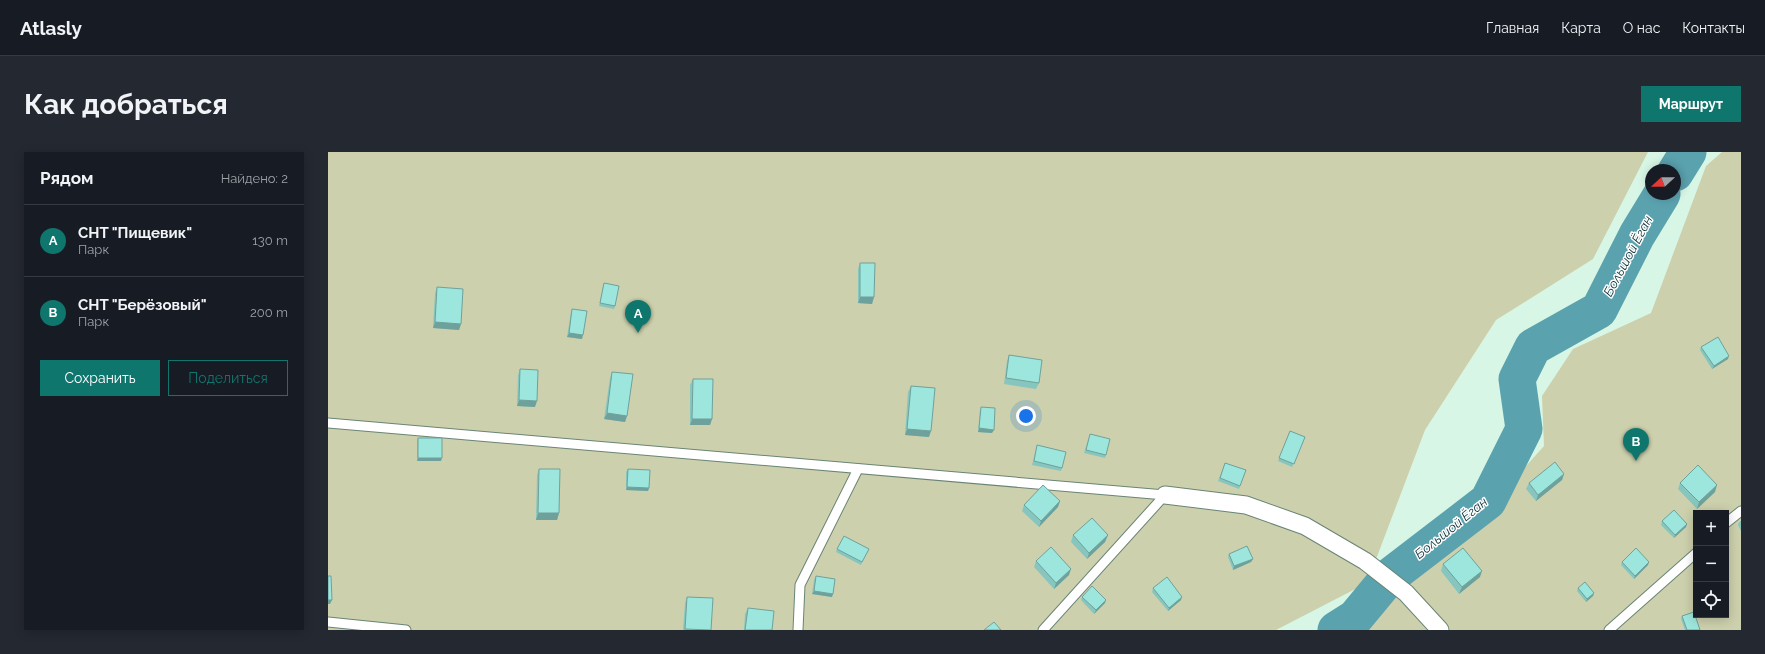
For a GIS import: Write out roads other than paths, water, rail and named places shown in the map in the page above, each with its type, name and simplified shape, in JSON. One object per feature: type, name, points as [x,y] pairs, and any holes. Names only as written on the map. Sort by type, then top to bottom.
[{"type":"street","points":[[1165,495],[1246,504],[1306,526],[1365,561],[1406,593],[1440,630]]},
{"type":"lane","points":[[328,423],[858,470],[1165,495]]},
{"type":"lane","points":[[798,630],[800,585],[858,470]]},
{"type":"lane","points":[[1043,630],[1165,495]]},
{"type":"lane","points":[[1729,521],[1741,511]]},
{"type":"lane","points":[[1609,630],[1693,556]]},
{"type":"lane","points":[[328,622],[406,630]]},
{"type":"waterway","name":"Большой Ёган","points":[[1681,164],[1688,152]]},
{"type":"waterway","name":"Большой Ёган","points":[[1336,630],[1355,618],[1389,577],[1488,501],[1524,429],[1517,379],[1533,347],[1599,310],[1637,235],[1658,200]]},
{"type":"place","name":"СНТ \"Пищевик\"","points":[[638,333]]},
{"type":"place","name":"СНТ \"Берёзовый\"","points":[[1636,461]]}]
